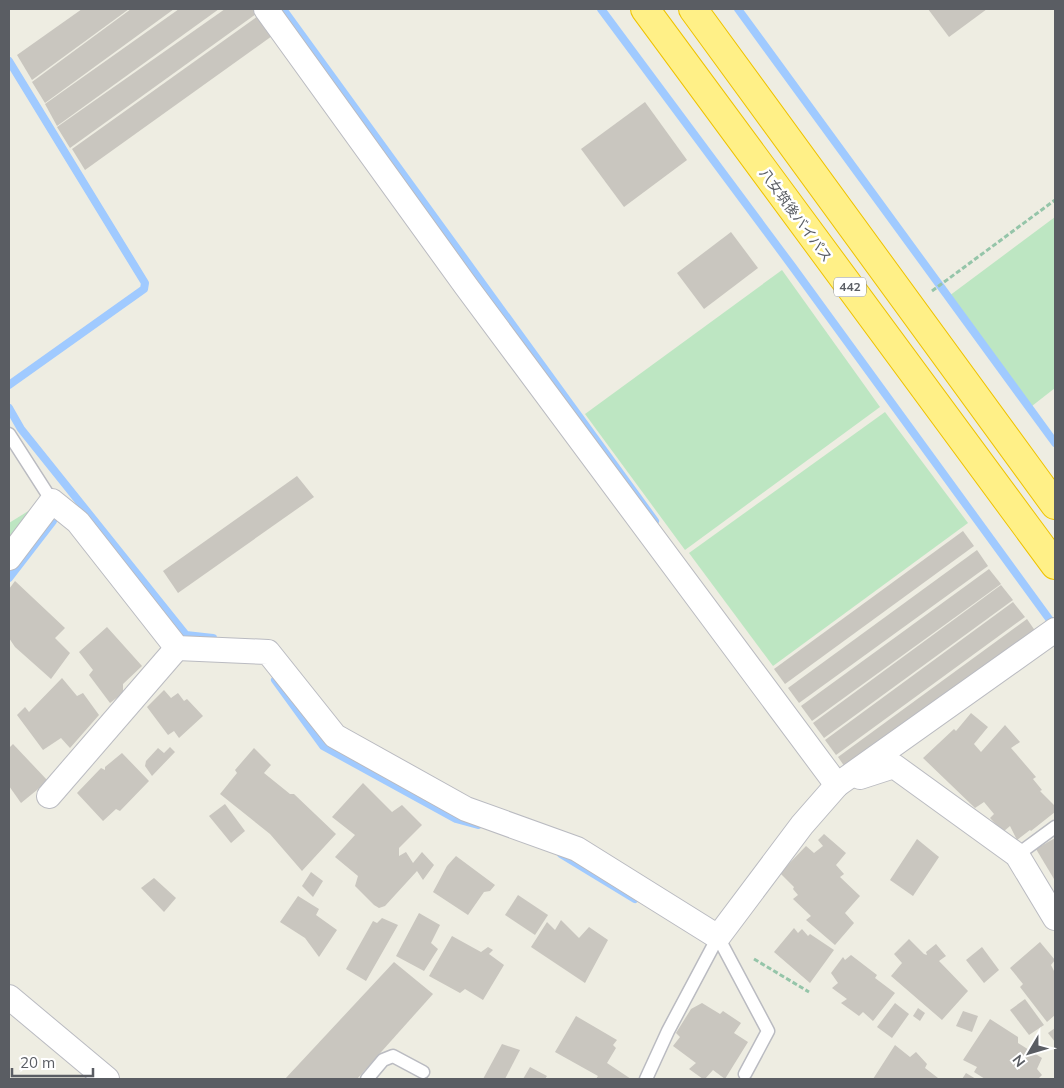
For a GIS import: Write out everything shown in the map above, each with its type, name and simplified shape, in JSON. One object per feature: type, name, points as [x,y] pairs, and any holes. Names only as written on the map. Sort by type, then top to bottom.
[{"type":"highway","name":"八女筑後バイパス","points":[[645,9],[1055,565]]},
{"type":"highway","name":"442","points":[[693,9],[1055,505]]},
{"type":"street","points":[[266,9],[466,286],[837,785]]},
{"type":"street","points":[[9,558],[52,501],[78,522],[177,648],[268,652],[335,736],[466,809],[577,849],[718,938],[802,825],[837,785],[1055,630]]},
{"type":"street","points":[[49,796],[177,648]]},
{"type":"street","points":[[837,785],[894,766],[1017,855],[1055,918]]},
{"type":"street","points":[[9,997],[106,1079]]},
{"type":"lane","points":[[9,434],[52,501]]},
{"type":"lane","points":[[1017,855],[1055,827]]},
{"type":"lane","points":[[718,938],[768,1031],[745,1074]]},
{"type":"lane","points":[[646,1079],[668,1031],[718,938]]},
{"type":"lane","points":[[367,1079],[383,1060],[393,1056],[423,1072]]},
{"type":"path","points":[[910,305],[1055,200]]},
{"type":"path","points":[[718,938],[809,992]]},
{"type":"green space","points":[[1055,217],[1055,388],[1032,406],[949,296]]},
{"type":"green space","points":[[782,270],[880,407],[685,550],[585,414]]},
{"type":"green space","points":[[885,412],[968,523],[773,666],[689,553]]},
{"type":"green space","points":[[46,500],[9,548],[9,523]]},
{"type":"building","points":[[82,9],[129,9],[32,80],[17,55]]},
{"type":"building","points":[[131,9],[174,9],[45,103],[32,82]]},
{"type":"building","points":[[179,9],[219,9],[57,126],[45,104]]},
{"type":"building","points":[[225,9],[253,9],[256,14],[70,148],[57,127]]},
{"type":"building","points":[[928,9],[987,9],[949,37]]},
{"type":"building","points":[[258,16],[272,36],[85,170],[72,149]]},
{"type":"building","points":[[645,102],[687,160],[624,207],[581,149]]},
{"type":"building","points":[[731,232],[758,268],[704,309],[677,273]]},
{"type":"building","points":[[297,476],[314,497],[178,593],[163,571]]},
{"type":"building","points":[[963,531],[974,546],[785,684],[774,669]]},
{"type":"building","points":[[977,550],[988,566],[799,703],[788,688]]},
{"type":"building","points":[[989,569],[1001,584],[812,721],[801,706]]},
{"type":"building","points":[[15,581],[65,628],[55,638],[70,653],[51,679],[15,647],[9,638],[9,589]]},
{"type":"building","points":[[1001,585],[1013,600],[824,738],[813,723]]},
{"type":"building","points":[[1013,602],[1025,617],[836,755],[825,740]]},
{"type":"building","points":[[1027,619],[1038,635],[849,773],[838,757]]},
{"type":"building","points":[[107,627],[142,666],[123,684],[123,693],[110,703],[89,675],[93,670],[79,652]]},
{"type":"building","points":[[62,678],[77,696],[83,693],[99,715],[70,748],[61,738],[43,750],[17,715],[25,707],[29,712]]},
{"type":"building","points":[[164,690],[171,698],[178,693],[184,701],[187,699],[203,716],[179,738],[174,731],[168,735],[147,707]]},
{"type":"building","points":[[971,713],[988,727],[974,744],[981,752],[1005,725],[1020,742],[1011,748],[1036,777],[1033,779],[1042,790],[1040,791],[1055,806],[1055,812],[1017,840],[1010,826],[1003,832],[990,818],[994,814],[984,802],[975,808],[923,758],[954,729],[956,731]]},
{"type":"building","points":[[13,744],[48,781],[21,803],[9,786],[9,748]]},
{"type":"building","points":[[170,747],[175,752],[152,776],[145,766],[146,761],[158,748],[164,753]]},
{"type":"building","points":[[254,748],[271,765],[264,773],[290,794],[294,794],[336,834],[302,871],[270,834],[220,794],[237,773],[235,770]]},
{"type":"building","points":[[122,753],[149,781],[120,811],[116,809],[103,821],[77,793],[101,768],[105,770],[105,767]]},
{"type":"building","points":[[363,783],[392,812],[402,805],[422,825],[399,848],[399,856],[406,852],[413,863],[422,852],[434,865],[423,880],[417,871],[385,906],[379,908],[355,886],[358,876],[335,857],[355,835],[332,817]]},
{"type":"building","points":[[225,804],[245,831],[231,843],[209,816]]},
{"type":"building","points":[[824,834],[846,853],[836,865],[844,874],[840,877],[860,896],[845,913],[854,923],[835,945],[806,920],[811,916],[793,899],[798,895],[793,889],[794,887],[780,873],[806,846],[814,853],[823,846],[818,840]]},
{"type":"building","points":[[1055,838],[1055,877],[1054,879],[1036,849]]},
{"type":"building","points":[[917,839],[939,857],[913,896],[890,880]]},
{"type":"building","points":[[456,856],[495,885],[490,891],[484,892],[468,915],[433,892],[447,866]]},
{"type":"building","points":[[311,872],[323,881],[313,897],[302,886]]},
{"type":"building","points":[[154,878],[176,898],[164,912],[141,888]]},
{"type":"building","points":[[518,895],[548,915],[535,935],[505,915]]},
{"type":"building","points":[[298,896],[319,909],[316,915],[337,930],[319,957],[305,938],[280,922]]},
{"type":"building","points":[[419,913],[440,925],[431,943],[438,949],[424,971],[396,956]]},
{"type":"building","points":[[382,918],[398,925],[366,981],[346,969],[373,921],[377,923]]},
{"type":"building","points":[[561,920],[579,938],[589,927],[608,940],[585,983],[531,947],[547,922],[555,930]]},
{"type":"building","points":[[794,928],[798,933],[802,929],[808,936],[810,934],[834,950],[810,983],[774,952]]},
{"type":"building","points":[[452,936],[481,952],[488,947],[493,950],[489,954],[504,965],[483,1000],[465,989],[460,993],[429,976]]},
{"type":"building","points":[[909,939],[927,955],[926,952],[936,944],[946,956],[939,961],[968,991],[942,1020],[891,976],[902,963],[894,954]]},
{"type":"building","points":[[1040,942],[1055,960],[1051,965],[1055,973],[1055,1015],[1047,1022],[1020,987],[1023,984],[1010,968]]},
{"type":"building","points":[[982,947],[999,970],[984,983],[966,960]]},
{"type":"building","points":[[851,955],[877,975],[875,978],[895,993],[873,1021],[863,1012],[859,1016],[841,1003],[847,999],[832,988],[838,983],[831,973],[843,957],[845,960]]},
{"type":"building","points":[[394,962],[433,994],[357,1079],[285,1079]]},
{"type":"building","points":[[1025,999],[1044,1025],[1029,1035],[1010,1010]]},
{"type":"building","points":[[702,1003],[720,1014],[723,1011],[741,1023],[734,1033],[748,1042],[725,1079],[713,1070],[703,1079],[689,1069],[696,1063],[673,1046],[680,1037],[676,1033],[691,1009]]},
{"type":"building","points":[[895,1003],[909,1014],[892,1038],[877,1027]]},
{"type":"building","points":[[918,1008],[925,1013],[920,1021],[913,1016]]},
{"type":"building","points":[[963,1011],[978,1016],[972,1032],[956,1026]]},
{"type":"building","points":[[576,1016],[617,1040],[613,1045],[616,1048],[607,1063],[631,1079],[596,1079],[598,1076],[555,1052]]},
{"type":"building","points":[[990,1019],[1018,1037],[1018,1043],[1042,1058],[1037,1069],[1042,1075],[1038,1079],[985,1079],[974,1072],[977,1067],[963,1060]]},
{"type":"building","points":[[1055,1028],[1055,1042],[1048,1033]]},
{"type":"building","points":[[502,1044],[520,1050],[505,1079],[483,1079]]},
{"type":"building","points":[[895,1045],[910,1057],[916,1052],[927,1064],[925,1068],[938,1078],[873,1079]]},
{"type":"building","points":[[530,1067],[547,1076],[545,1079],[523,1079]]},
{"type":"building","points":[[966,1073],[976,1079],[962,1079]]},
{"type":"waterway","points":[[283,9],[655,521]]},
{"type":"waterway","points":[[601,9],[792,266],[1055,627]]},
{"type":"waterway","points":[[738,9],[1055,443]]},
{"type":"waterway","points":[[9,61],[145,283],[144,289],[9,385]]},
{"type":"waterway","points":[[9,408],[21,429],[186,635],[213,638]]},
{"type":"waterway","points":[[9,578],[53,521]]},
{"type":"waterway","points":[[275,680],[323,746],[456,819],[478,825]]},
{"type":"waterway","points":[[561,854],[635,899]]}]
